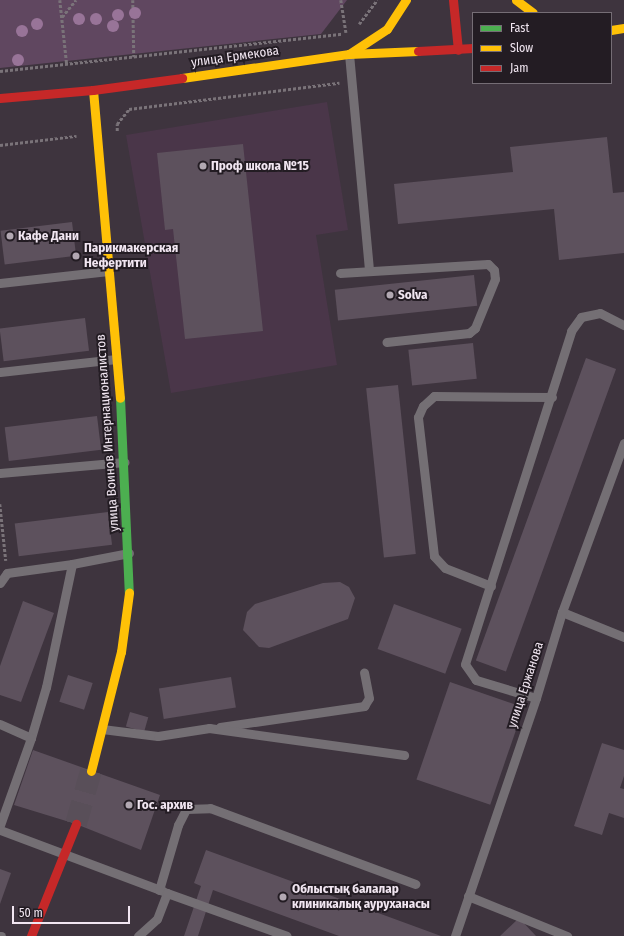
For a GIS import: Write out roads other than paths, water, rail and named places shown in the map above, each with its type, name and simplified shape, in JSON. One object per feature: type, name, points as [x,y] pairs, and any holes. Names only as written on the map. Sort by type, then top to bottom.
[{"type":"main road","points":[[349,54],[386,29],[406,0]]},
{"type":"main road","points":[[453,0],[458,50]]},
{"type":"main road","points":[[516,0],[532,12]]},
{"type":"main road","points":[[612,30],[624,28]]},
{"type":"main road","name":"улица Ермекова","points":[[0,98],[93,90],[349,54],[472,48]]},
{"type":"main road","name":"улица Воинов Интернационалистов","points":[[91,771],[121,652],[129,594],[130,553],[125,462],[93,90]]},
{"type":"main road","points":[[31,936],[76,824]]},
{"type":"lane","points":[[349,54],[369,271]]},
{"type":"lane","points":[[340,273],[488,264],[494,270],[495,279],[475,328],[469,333],[386,342]]},
{"type":"lane","points":[[0,283],[108,271]]},
{"type":"lane","points":[[536,698],[476,680],[465,664],[552,397],[571,332],[581,317],[600,313],[624,325]]},
{"type":"lane","points":[[0,372],[116,360]]},
{"type":"lane","points":[[491,586],[445,568],[434,556],[418,417],[423,406],[434,396],[552,397]]},
{"type":"lane","name":"улица Ержанова","points":[[455,936],[536,698],[562,612],[624,443]]},
{"type":"lane","points":[[0,472],[125,462]]},
{"type":"lane","points":[[0,583],[7,573],[72,564],[130,553]]},
{"type":"lane","points":[[0,825],[46,687],[72,564]]},
{"type":"lane","points":[[562,612],[624,637]]},
{"type":"lane","points":[[102,728],[158,736],[364,706],[369,698],[364,672]]},
{"type":"lane","points":[[0,724],[30,738]]},
{"type":"lane","points":[[208,728],[404,756]]},
{"type":"lane","points":[[138,936],[158,919],[178,825],[186,809],[210,808],[415,884]]},
{"type":"lane","points":[[0,830],[64,855],[287,936]]},
{"type":"lane","points":[[468,896],[567,936]]},
{"type":"tunnel","points":[[76,824],[91,771]]},
{"type":"place","name":"Проф школа №15","points":[[203,166]]},
{"type":"place","name":"Кафе Дани","points":[[10,236]]},
{"type":"place","name":"Парикмакерская Нефертити","points":[[76,256]]},
{"type":"place","name":"Solva","points":[[390,295]]},
{"type":"place","name":"Гос. архив","points":[[129,805]]},
{"type":"place","name":"Облыстық балалар клиникалық ауруханасы","points":[[283,897]]}]
